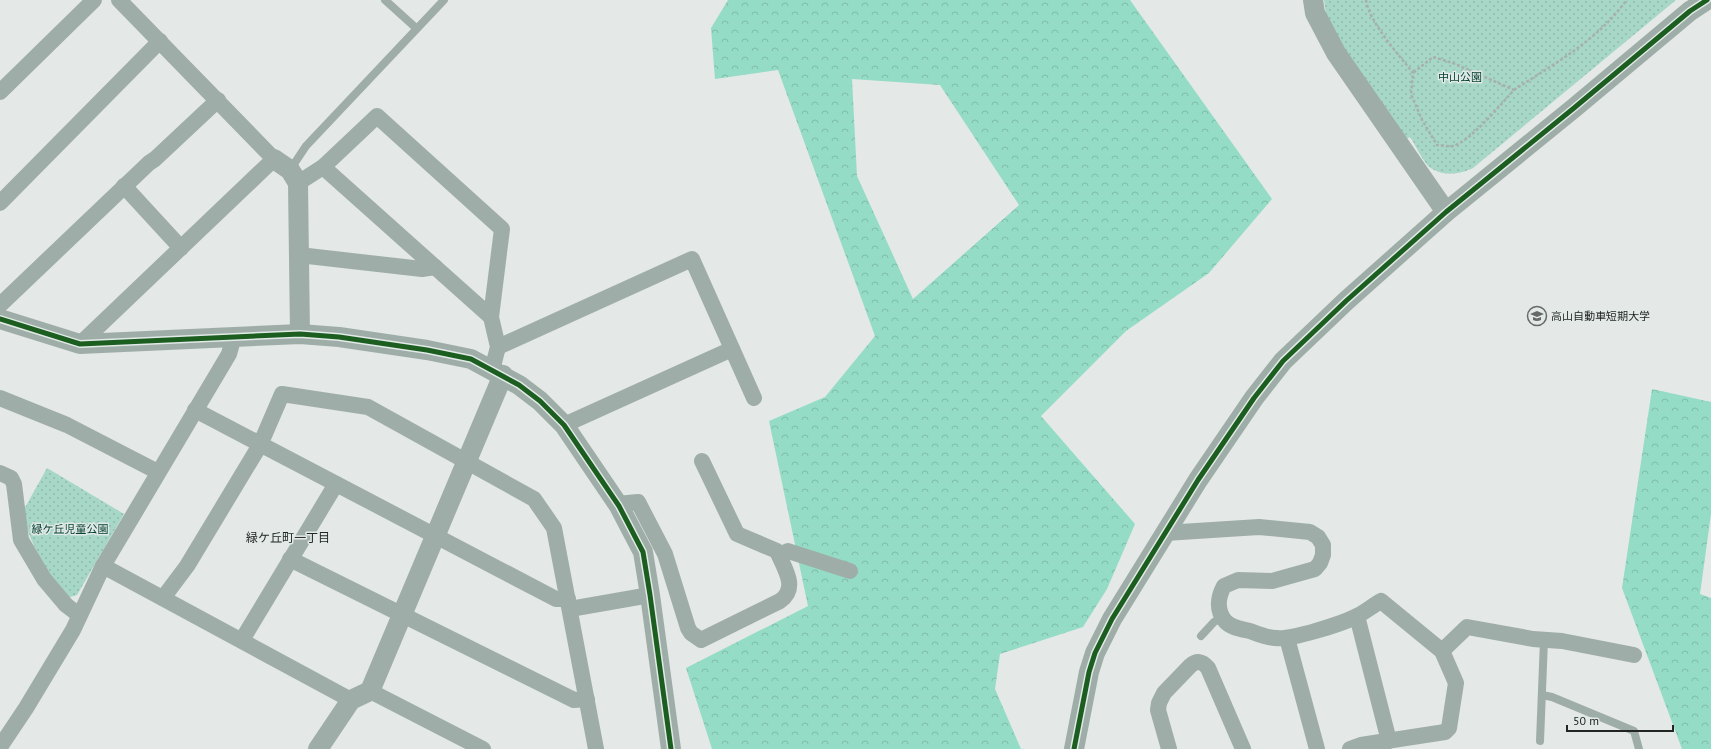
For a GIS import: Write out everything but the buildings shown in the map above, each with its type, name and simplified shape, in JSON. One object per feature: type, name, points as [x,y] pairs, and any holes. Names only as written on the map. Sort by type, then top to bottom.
[{"type":"street","points":[[0,92],[94,0]]},
{"type":"street","points":[[120,0],[274,159],[294,177],[299,255],[300,334]]},
{"type":"street","points":[[1314,0],[1315,13],[1336,53],[1446,212]]},
{"type":"street","points":[[1074,749],[1088,672],[1095,653],[1112,619],[1198,480],[1236,424],[1283,361],[1346,301],[1446,212],[1690,12],[1707,0]]},
{"type":"street","points":[[0,203],[160,41]]},
{"type":"street","points":[[0,306],[124,186],[218,100]]},
{"type":"street","points":[[294,177],[322,167],[377,116],[502,229],[491,317],[498,347],[497,372],[467,461],[370,691],[351,700],[319,749]]},
{"type":"street","points":[[80,344],[274,159]]},
{"type":"street","points":[[322,167],[491,317]]},
{"type":"street","points":[[124,186],[181,248]]},
{"type":"street","points":[[299,255],[422,269],[435,267]]},
{"type":"street","points":[[498,347],[692,259],[754,398]]},
{"type":"street","points":[[0,319],[80,344],[300,334],[340,337],[452,354],[471,359],[497,372],[540,401],[564,425],[617,504],[643,552],[671,749]]},
{"type":"street","points":[[0,747],[26,708],[73,630],[103,566],[229,354],[234,336]]},
{"type":"street","points":[[564,425],[732,349]]},
{"type":"street","points":[[164,598],[187,566],[260,445],[282,394],[368,407],[534,499],[554,528],[596,749]]},
{"type":"street","points":[[0,398],[67,425],[158,472]]},
{"type":"street","points":[[195,410],[556,599],[569,604],[650,595]]},
{"type":"street","points":[[617,504],[638,502],[665,554],[688,628],[691,633],[701,640],[786,597],[789,592],[789,579],[777,551],[737,534],[702,461]]},
{"type":"street","points":[[0,473],[10,478],[14,484],[21,540],[44,579],[66,605],[79,615]]},
{"type":"street","points":[[242,640],[336,484]]},
{"type":"street","points":[[1165,533],[1259,527],[1310,532],[1318,537],[1323,545],[1323,555],[1320,563],[1315,569],[1272,581],[1238,580],[1224,586],[1219,599],[1219,607],[1225,622],[1233,627],[1275,638],[1287,638],[1344,622],[1381,601],[1442,651],[1456,683],[1449,728],[1445,732],[1361,745],[1350,749]]},
{"type":"street","points":[[779,555],[788,552],[850,571]]},
{"type":"street","points":[[290,559],[574,700],[587,699]]},
{"type":"street","points":[[103,566],[351,700]]},
{"type":"street","points":[[1357,616],[1389,741]]},
{"type":"street","points":[[1442,651],[1467,627],[1544,640],[1562,641],[1634,655]]},
{"type":"street","points":[[1287,638],[1317,749]]},
{"type":"street","points":[[1169,749],[1158,710],[1160,698],[1194,662],[1199,661],[1204,663],[1208,668],[1243,749]]},
{"type":"street","points":[[370,691],[483,749]]},
{"type":"lane","points":[[385,0],[416,28]]},
{"type":"lane","points":[[294,177],[306,146],[444,0]]},
{"type":"lane","points":[[1201,636],[1214,622],[1223,617]]},
{"type":"lane","points":[[1540,741],[1544,640]]},
{"type":"lane","points":[[1542,695],[1552,697],[1634,731],[1639,749]]},
{"type":"path","points":[[1366,0],[1367,6],[1384,37],[1413,73],[1411,94],[1422,120],[1437,145],[1452,146],[1463,140],[1489,118],[1514,90],[1554,65],[1608,22],[1627,0]]},
{"type":"path","points":[[1413,73],[1433,57],[1453,63],[1514,90]]},
{"type":"green space","points":[[728,0],[1130,0],[1272,199],[1209,273],[1126,331],[1041,416],[1135,524],[1107,589],[1083,627],[1000,654],[995,689],[1021,749],[712,749],[686,668],[808,606],[769,421],[825,397],[875,336],[778,70],[715,79],[711,28]],"holes":[[[852,79],[940,85],[1019,205],[913,299],[857,176]]]},
{"type":"green space","name":"中山公園","points":[[1324,0],[1676,0],[1473,168],[1463,172],[1446,174],[1436,171],[1428,166],[1410,137],[1406,139],[1343,47],[1326,14]]},
{"type":"green space","points":[[1652,389],[1711,402],[1711,514],[1700,594],[1711,598],[1711,749],[1682,749],[1622,588]]},
{"type":"green space","name":"緑ケ丘児童公園","points":[[47,468],[124,514],[77,595],[67,598],[52,579],[40,558],[22,513]]},
{"type":"cycle path","points":[[1074,749],[1089,672],[1095,653],[1112,619],[1198,480],[1254,398],[1283,361],[1346,301],[1446,212],[1690,11],[1707,0]]},
{"type":"cycle path","points":[[0,319],[80,344],[300,334],[339,337],[427,350],[471,359],[519,385],[540,401],[564,425],[619,506],[643,552],[671,749]]},
{"type":"place","name":"高山自動車短期大学","points":[[1537,316]]},
{"type":"district","name":"緑ケ丘町一丁目","points":[[288,538]]}]
